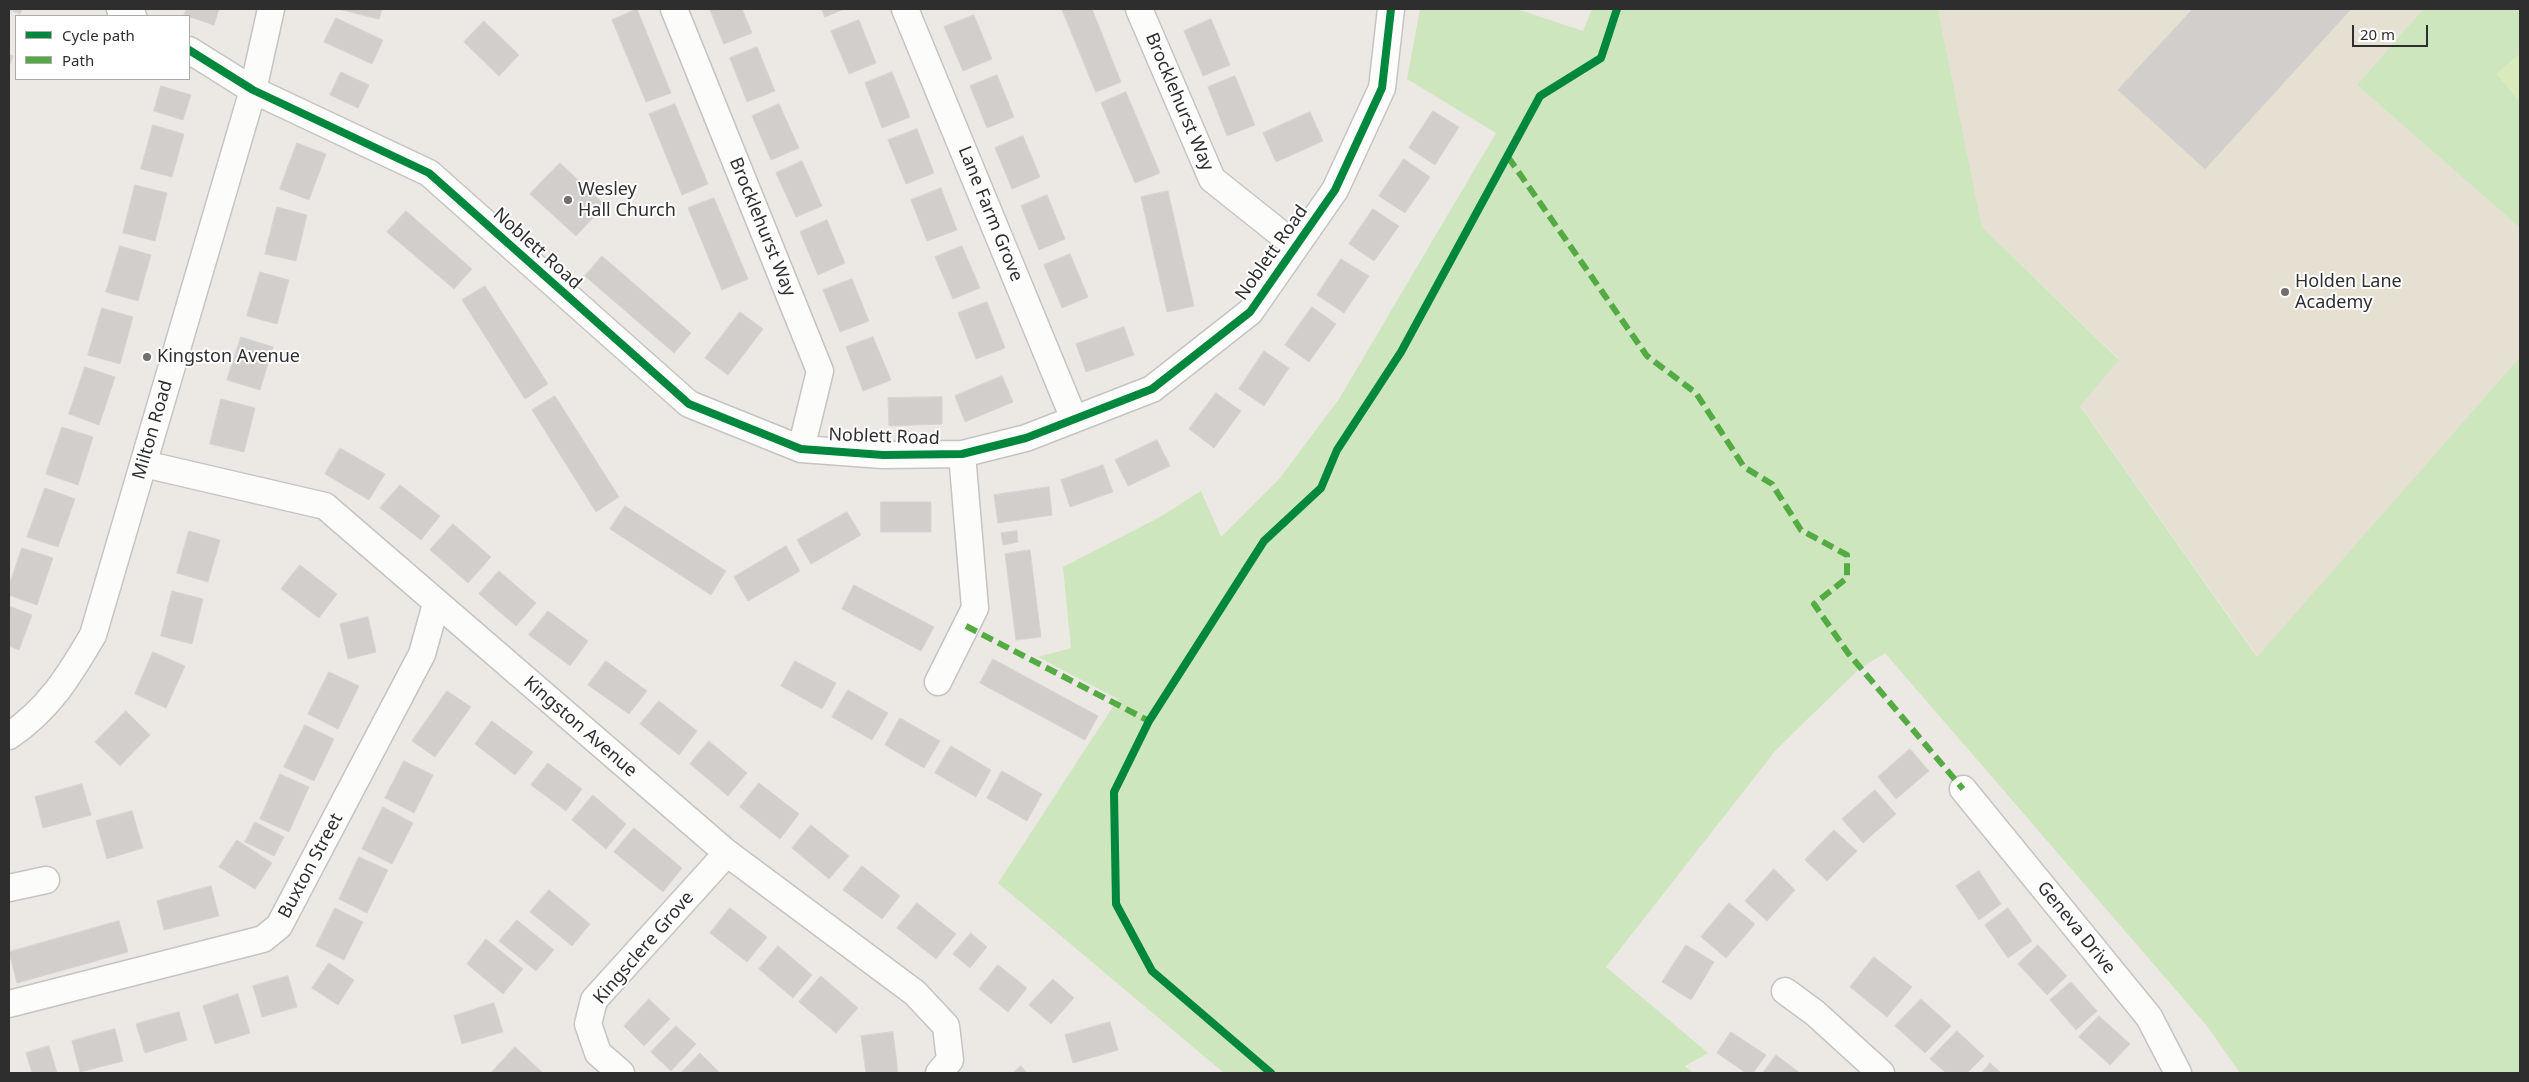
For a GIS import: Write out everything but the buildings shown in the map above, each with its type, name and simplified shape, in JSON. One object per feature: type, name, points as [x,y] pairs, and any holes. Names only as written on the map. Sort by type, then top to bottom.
[{"type":"street","points":[[120,9],[131,15]]},
{"type":"street","name":"Milton Road","points":[[9,736],[31,721],[63,685],[93,635],[253,90],[271,9]]},
{"type":"street","name":"Brocklehurst Way","points":[[674,9],[820,371],[801,448]]},
{"type":"street","name":"Lane Farm Grove","points":[[905,9],[1074,420]]},
{"type":"street","name":"Brocklehurst Way","points":[[1139,9],[1212,179],[1296,246]]},
{"type":"street","name":"Noblett Road","points":[[190,51],[253,90],[429,174],[689,404],[801,448],[883,455],[962,454],[1026,438],[1152,389],[1250,312],[1335,190],[1382,88],[1391,9]]},
{"type":"street","points":[[938,682],[975,608],[962,454]]},
{"type":"street","name":"Kingston Avenue","points":[[144,464],[325,506],[436,604],[727,853],[916,993],[946,1026],[950,1060],[939,1073]]},
{"type":"street","name":"Buxton Street","points":[[10,997],[263,939],[279,926],[422,654],[436,604]]},
{"type":"street","name":"Geneva Drive","points":[[1963,789],[2150,1017],[2178,1073]]},
{"type":"street","name":"Kingsclere Grove","points":[[621,1073],[598,1053],[588,1024],[594,1000],[727,853]]},
{"type":"street","points":[[9,888],[46,880]]},
{"type":"street","points":[[1786,991],[1815,1012],[1881,1073]]},
{"type":"shaded area","name":"Holden Lane Academy","points":[[1938,9],[2423,9],[2357,85],[2520,228],[2520,357],[2258,657],[2080,405],[2119,359],[1982,227]]},
{"type":"green space","points":[[1420,9],[1517,9],[1583,31],[1592,9],[1938,9],[1982,227],[2119,360],[2080,406],[2257,657],[2520,357],[2520,1073],[2240,1073],[2207,1026],[1885,653],[1858,670],[1776,750],[1606,967],[1708,1053],[1685,1066],[1693,1073],[1224,1073],[998,883],[1118,699],[1038,657],[1071,648],[1063,567],[1160,517],[1201,491],[1221,537],[1280,478],[1339,399],[1496,133],[1407,79]]},
{"type":"green space","points":[[2423,9],[2520,9],[2520,228],[2357,85]]},
{"type":"green space","points":[[2520,53],[2520,102],[2496,74]]},
{"type":"marked path","points":[[1508,157],[1647,356],[1696,393],[1744,467],[1772,484],[1801,530],[1847,555],[1847,578],[1814,604],[1848,653],[1963,789]]},
{"type":"marked path","points":[[966,626],[1149,721]]},
{"type":"cycle path","points":[[190,51],[253,90],[429,173],[689,404],[801,449],[883,455],[962,454],[1026,438],[1152,389],[1250,312],[1335,190],[1382,88],[1391,9]]},
{"type":"cycle path","points":[[1271,1073],[1152,971],[1116,904],[1114,792],[1149,721],[1264,541],[1321,488],[1337,450],[1401,352],[1540,96],[1601,58],[1617,9]]},
{"type":"place","name":"Wesley Hall Church","points":[[568,200]]},
{"type":"place","name":"Holden Lane Academy","points":[[2285,292]]},
{"type":"place","name":"Kingston Avenue","points":[[147,357]]}]
